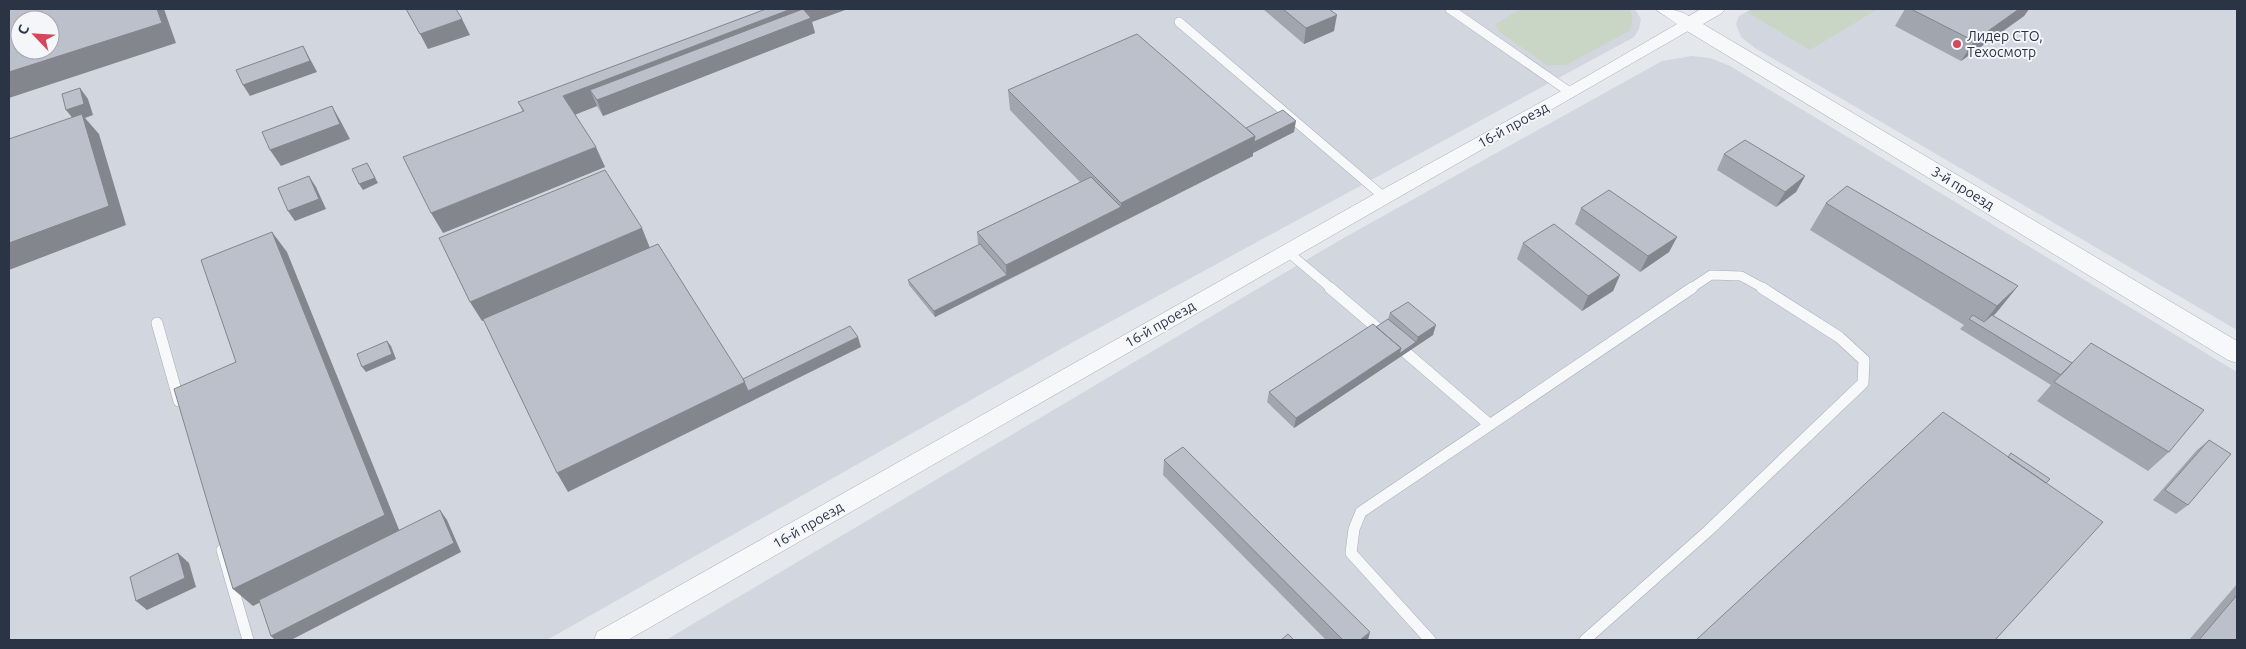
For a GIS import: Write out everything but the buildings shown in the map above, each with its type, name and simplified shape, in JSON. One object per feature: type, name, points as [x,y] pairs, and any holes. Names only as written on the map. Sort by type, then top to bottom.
[{"type":"street","points":[[1663,9],[1689,24]]},
{"type":"street","name":"16-й проезд","points":[[606,640],[1571,93],[1715,9]]},
{"type":"street","name":"3-й проезд","points":[[1689,24],[2237,353]]},
{"type":"lane","points":[[1450,9],[1571,93]]},
{"type":"lane","points":[[1179,22],[1384,198]]},
{"type":"lane","points":[[1288,252],[1490,425]]},
{"type":"lane","points":[[1430,640],[1351,552],[1354,529],[1361,512],[1711,275],[1741,276],[1778,297],[1839,337],[1864,360],[1863,383],[1708,531],[1584,640]]},
{"type":"lane","points":[[157,323],[184,416]]},
{"type":"lane","points":[[218,538],[248,640]]},
{"type":"shaded area","points":[[9,9],[1635,9],[1641,19],[1639,29],[1634,37],[1075,341],[547,640],[9,640]]},
{"type":"shaded area","points":[[1752,9],[2237,9],[2237,330],[1755,48],[1741,37],[1736,24],[1739,16]]},
{"type":"shaded area","points":[[1692,56],[1710,58],[1730,66],[2237,372],[2237,640],[666,640],[1340,240],[1662,61]]},
{"type":"green space","points":[[1520,9],[1629,9],[1632,20],[1629,31],[1566,65],[1547,65],[1497,30],[1496,24]]},
{"type":"green space","points":[[1752,9],[1878,9],[1810,50],[1747,12]]},
{"type":"place","name":"Лидер СТО, Техосмотр","points":[[1957,44]]}]
